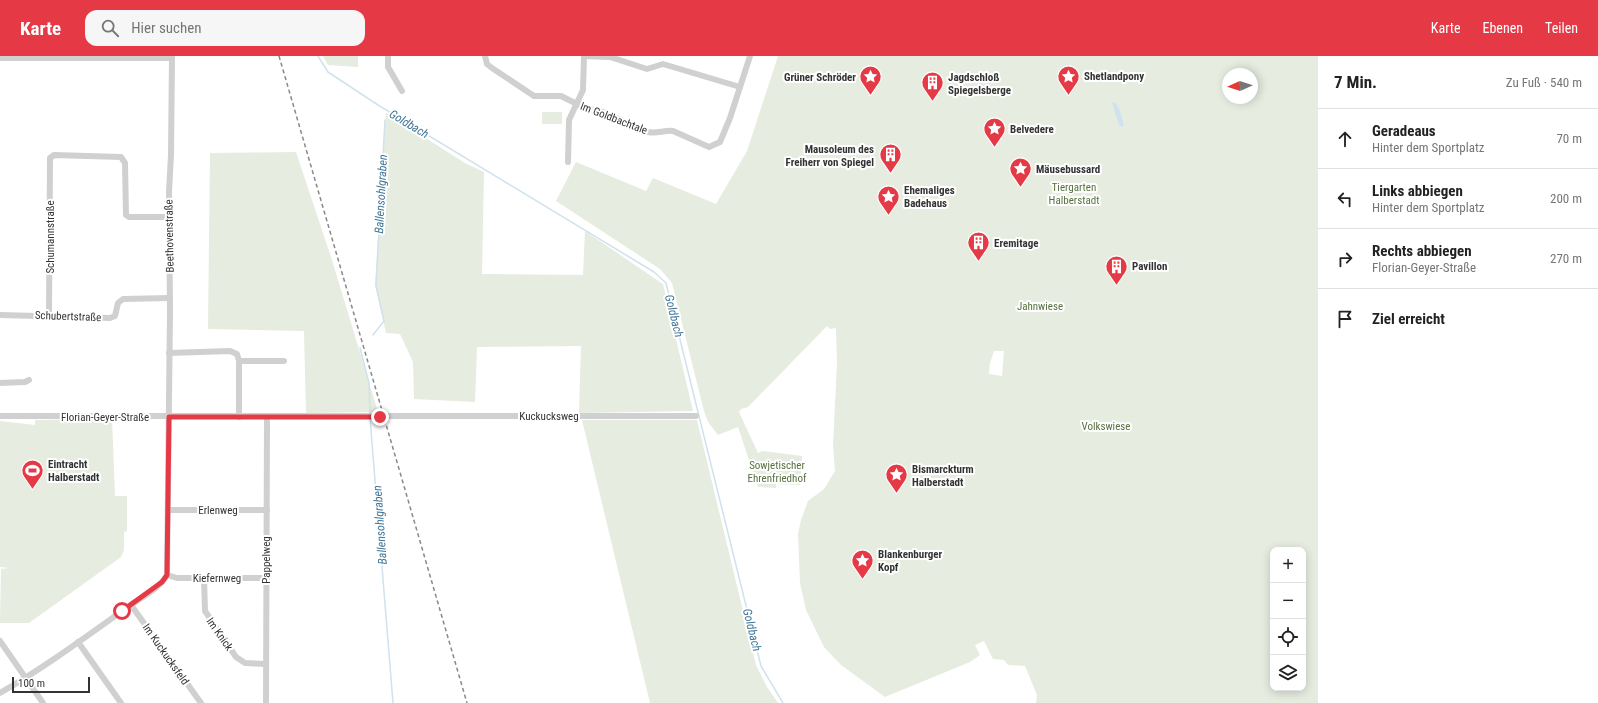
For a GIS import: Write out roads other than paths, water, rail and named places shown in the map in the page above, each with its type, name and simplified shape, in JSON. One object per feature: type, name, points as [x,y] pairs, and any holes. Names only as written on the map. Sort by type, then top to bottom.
[{"type":"street","points":[[388,56],[388,66],[402,91]]},
{"type":"street","points":[[485,56],[487,64],[534,96],[560,96],[576,103],[583,90],[584,56],[610,57],[647,69],[663,64],[740,88]]},
{"type":"street","name":"Im Goldbachtale","points":[[568,162],[568,120],[576,103],[585,108],[603,112],[648,132],[673,131],[709,147],[720,142],[750,56]]},
{"type":"street","points":[[0,58],[172,57]]},
{"type":"street","name":"Beethovenstraße","points":[[167,575],[170,298],[169,191],[172,57]]},
{"type":"street","name":"Schumannstraße","points":[[49,315],[50,158],[54,155],[121,157],[125,162],[126,215],[128,217],[170,217]]},
{"type":"street","name":"Schubertstraße","points":[[0,315],[49,315],[53,317],[113,318],[117,313],[118,303],[123,299],[170,298]]},
{"type":"street","points":[[169,353],[230,352],[237,354],[239,361],[239,417]]},
{"type":"street","points":[[239,361],[284,361]]},
{"type":"street","points":[[0,383],[26,382],[29,380]]},
{"type":"street","name":"Florian-Geyer-Straße","points":[[0,416],[402,417]]},
{"type":"street","name":"Kuckucksweg","points":[[402,417],[696,416]]},
{"type":"street","name":"Pappelweg","points":[[266,703],[267,417]]},
{"type":"street","name":"Erlenweg","points":[[168,510],[267,510]]},
{"type":"street","points":[[0,693],[78,642],[162,582],[167,575]]},
{"type":"street","name":"Kiefernweg","points":[[167,575],[177,578],[267,578]]},
{"type":"street","name":"Im Knick","points":[[204,578],[205,611],[236,656],[245,663],[266,664]]},
{"type":"street","name":"Im Kuckucksfeld","points":[[131,604],[201,703]]},
{"type":"street","points":[[0,641],[43,703]]},
{"type":"street","points":[[78,642],[121,703]]},
{"type":"water","points":[[1114,102],[1118,106],[1120,112],[1124,125],[1122,127],[1119,125],[1112,103]]},
{"type":"waterway","name":"Goldbach","points":[[318,56],[328,72],[378,105],[654,272],[666,283],[761,666],[783,703]]},
{"type":"waterway","name":"Ballensohlgraben","points":[[373,335],[384,321],[376,286],[385,120]]},
{"type":"waterway","name":"Ballensohlgraben","points":[[360,348],[369,383],[370,414]]},
{"type":"waterway","name":"Ballensohlgraben","points":[[370,418],[393,703]]},
{"type":"railway","points":[[279,56],[467,703]]},
{"type":"place","name":"Grüner Schröder","points":[[871,96]]},
{"type":"place","name":"Shetlandpony","points":[[1068,96]]},
{"type":"place","name":"Jagdschloß Spiegelsberge","points":[[933,102]]},
{"type":"place","name":"Belvedere","points":[[995,148]]},
{"type":"place","name":"Mausoleum des Freiherr von Spiegel","points":[[890,174]]},
{"type":"place","name":"Mäusebussard","points":[[1021,188]]},
{"type":"place","name":"Ehemaliges Badehaus","points":[[888,216]]},
{"type":"place","name":"Eremitage","points":[[979,262]]},
{"type":"place","name":"Pavillon","points":[[1116,286]]},
{"type":"place","name":"Eintracht Halberstadt","points":[[32,490]]},
{"type":"place","name":"Bismarckturm Halberstadt","points":[[896,494]]},
{"type":"place","name":"Blankenburger Kopf","points":[[863,580]]},
{"type":"park label","name":"Tiergarten Halberstadt","points":[[1074,193]]},
{"type":"park label","name":"Jahnwiese","points":[[1040,306]]},
{"type":"park label","name":"Volkswiese","points":[[1106,426]]},
{"type":"park label","name":"Sowjetischer Ehrenfriedhof","points":[[777,471]]}]
